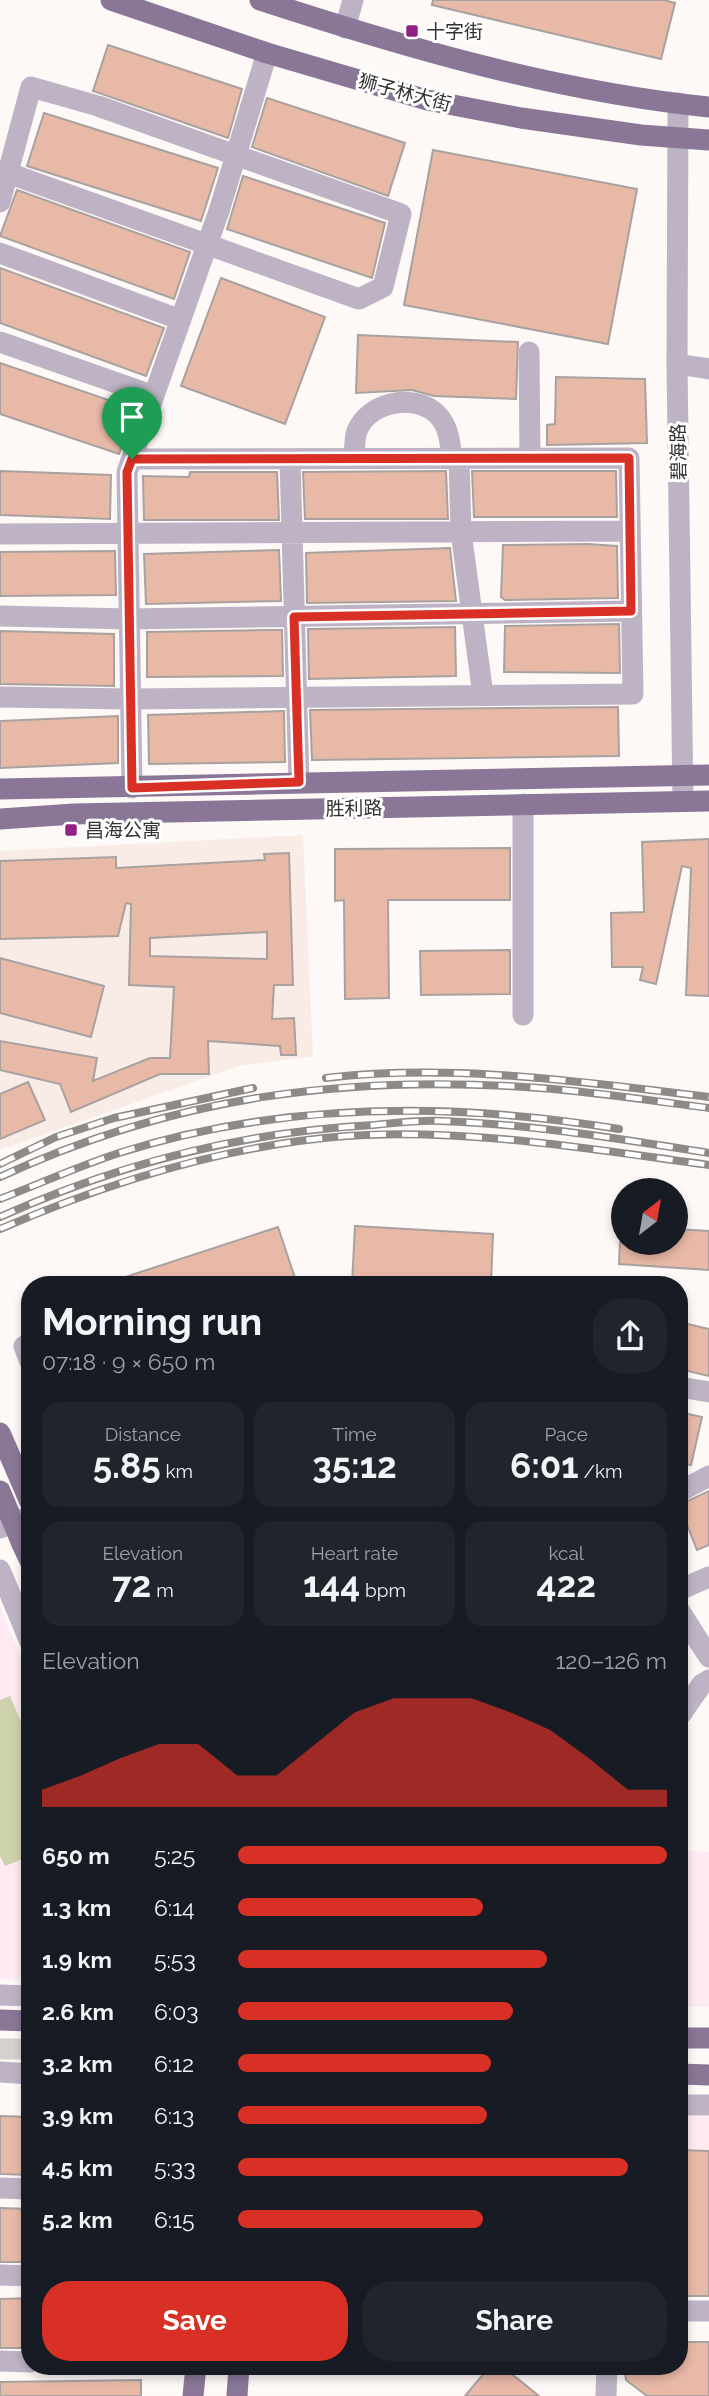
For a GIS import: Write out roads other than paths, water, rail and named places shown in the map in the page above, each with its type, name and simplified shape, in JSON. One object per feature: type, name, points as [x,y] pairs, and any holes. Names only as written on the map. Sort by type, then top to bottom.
[{"type":"main road","name":"狮子林大街","points":[[111,0],[267,52],[428,100],[521,118],[641,135],[709,140]]},
{"type":"main road","points":[[260,0],[408,48],[528,79],[709,107]]},
{"type":"main road","points":[[273,0],[293,11]]},
{"type":"main road","name":"胜利路","points":[[0,789],[709,775]]},
{"type":"main road","name":"胜利路","points":[[0,819],[75,814],[709,801]]},
{"type":"main road","points":[[0,1433],[21,1481]]},
{"type":"main road","points":[[0,1491],[21,1540]]},
{"type":"main road","points":[[0,2020],[21,2021]]},
{"type":"main road","points":[[688,2038],[709,2038]]},
{"type":"main road","points":[[688,2074],[709,2075]]},
{"type":"main road","points":[[193,2396],[194,2375]]},
{"type":"main road","points":[[237,2396],[238,2375]]},
{"type":"street","points":[[345,28],[353,0]]},
{"type":"street","points":[[132,788],[127,472],[207,244],[267,52]]},
{"type":"street","points":[[0,202],[31,87],[98,106],[401,214],[383,287],[359,299],[8,173]]},
{"type":"street","name":"碧海路","points":[[678,103],[677,364],[683,801]]},
{"type":"street","points":[[0,253],[181,320]]},
{"type":"street","points":[[0,342],[154,396]]},
{"type":"street","points":[[529,352],[530,458]]},
{"type":"street","points":[[677,364],[709,369]]},
{"type":"street","points":[[354,458],[357,432],[370,412],[390,403],[412,403],[432,410],[447,428],[455,458],[461,532],[483,695]]},
{"type":"street","points":[[290,458],[299,782]]},
{"type":"street","points":[[0,697],[130,699],[633,694],[629,458],[132,459]]},
{"type":"street","points":[[0,534],[630,531]]},
{"type":"street","points":[[0,616],[129,619],[631,611]]},
{"type":"street","points":[[523,804],[523,1015]]},
{"type":"street","points":[[688,1388],[709,1392]]},
{"type":"street","points":[[688,1487],[709,1476]]},
{"type":"street","points":[[0,1528],[21,1520]]},
{"type":"street","points":[[0,1570],[21,1620]]},
{"type":"street","points":[[688,1586],[709,1577]]},
{"type":"street","points":[[688,1626],[709,1657]]},
{"type":"street","points":[[688,1704],[702,1684],[709,1680]]},
{"type":"street","points":[[0,1995],[21,1996]]},
{"type":"street","points":[[0,2072],[21,2073]]},
{"type":"street","points":[[688,2105],[709,2105]]},
{"type":"street","points":[[0,2188],[21,2189]]},
{"type":"street","points":[[0,2275],[21,2276]]},
{"type":"street","points":[[688,2311],[709,2311]]},
{"type":"street","points":[[0,2361],[21,2362]]},
{"type":"street","points":[[606,2396],[607,2375]]},
{"type":"tunnel","points":[[0,2049],[21,2049]]},
{"type":"railway","points":[[326,1078],[374,1074],[470,1073],[566,1080],[709,1097]]},
{"type":"railway","points":[[0,1177],[66,1149],[131,1127],[264,1097],[331,1089],[469,1084],[603,1094],[709,1108]]},
{"type":"railway","points":[[0,1164],[56,1137],[114,1118],[253,1088]]},
{"type":"railway","points":[[0,1199],[104,1158],[180,1136],[304,1116],[431,1111],[557,1120],[619,1129]]},
{"type":"railway","points":[[0,1217],[90,1181],[182,1153],[324,1129],[424,1121],[508,1125],[709,1153]]},
{"type":"railway","points":[[0,1229],[83,1196],[169,1168],[257,1148],[346,1136],[391,1134],[482,1137],[709,1165]]},
{"type":"place","name":"十字街","points":[[412,31]]},
{"type":"place","name":"昌海公寓","points":[[71,830]]}]
